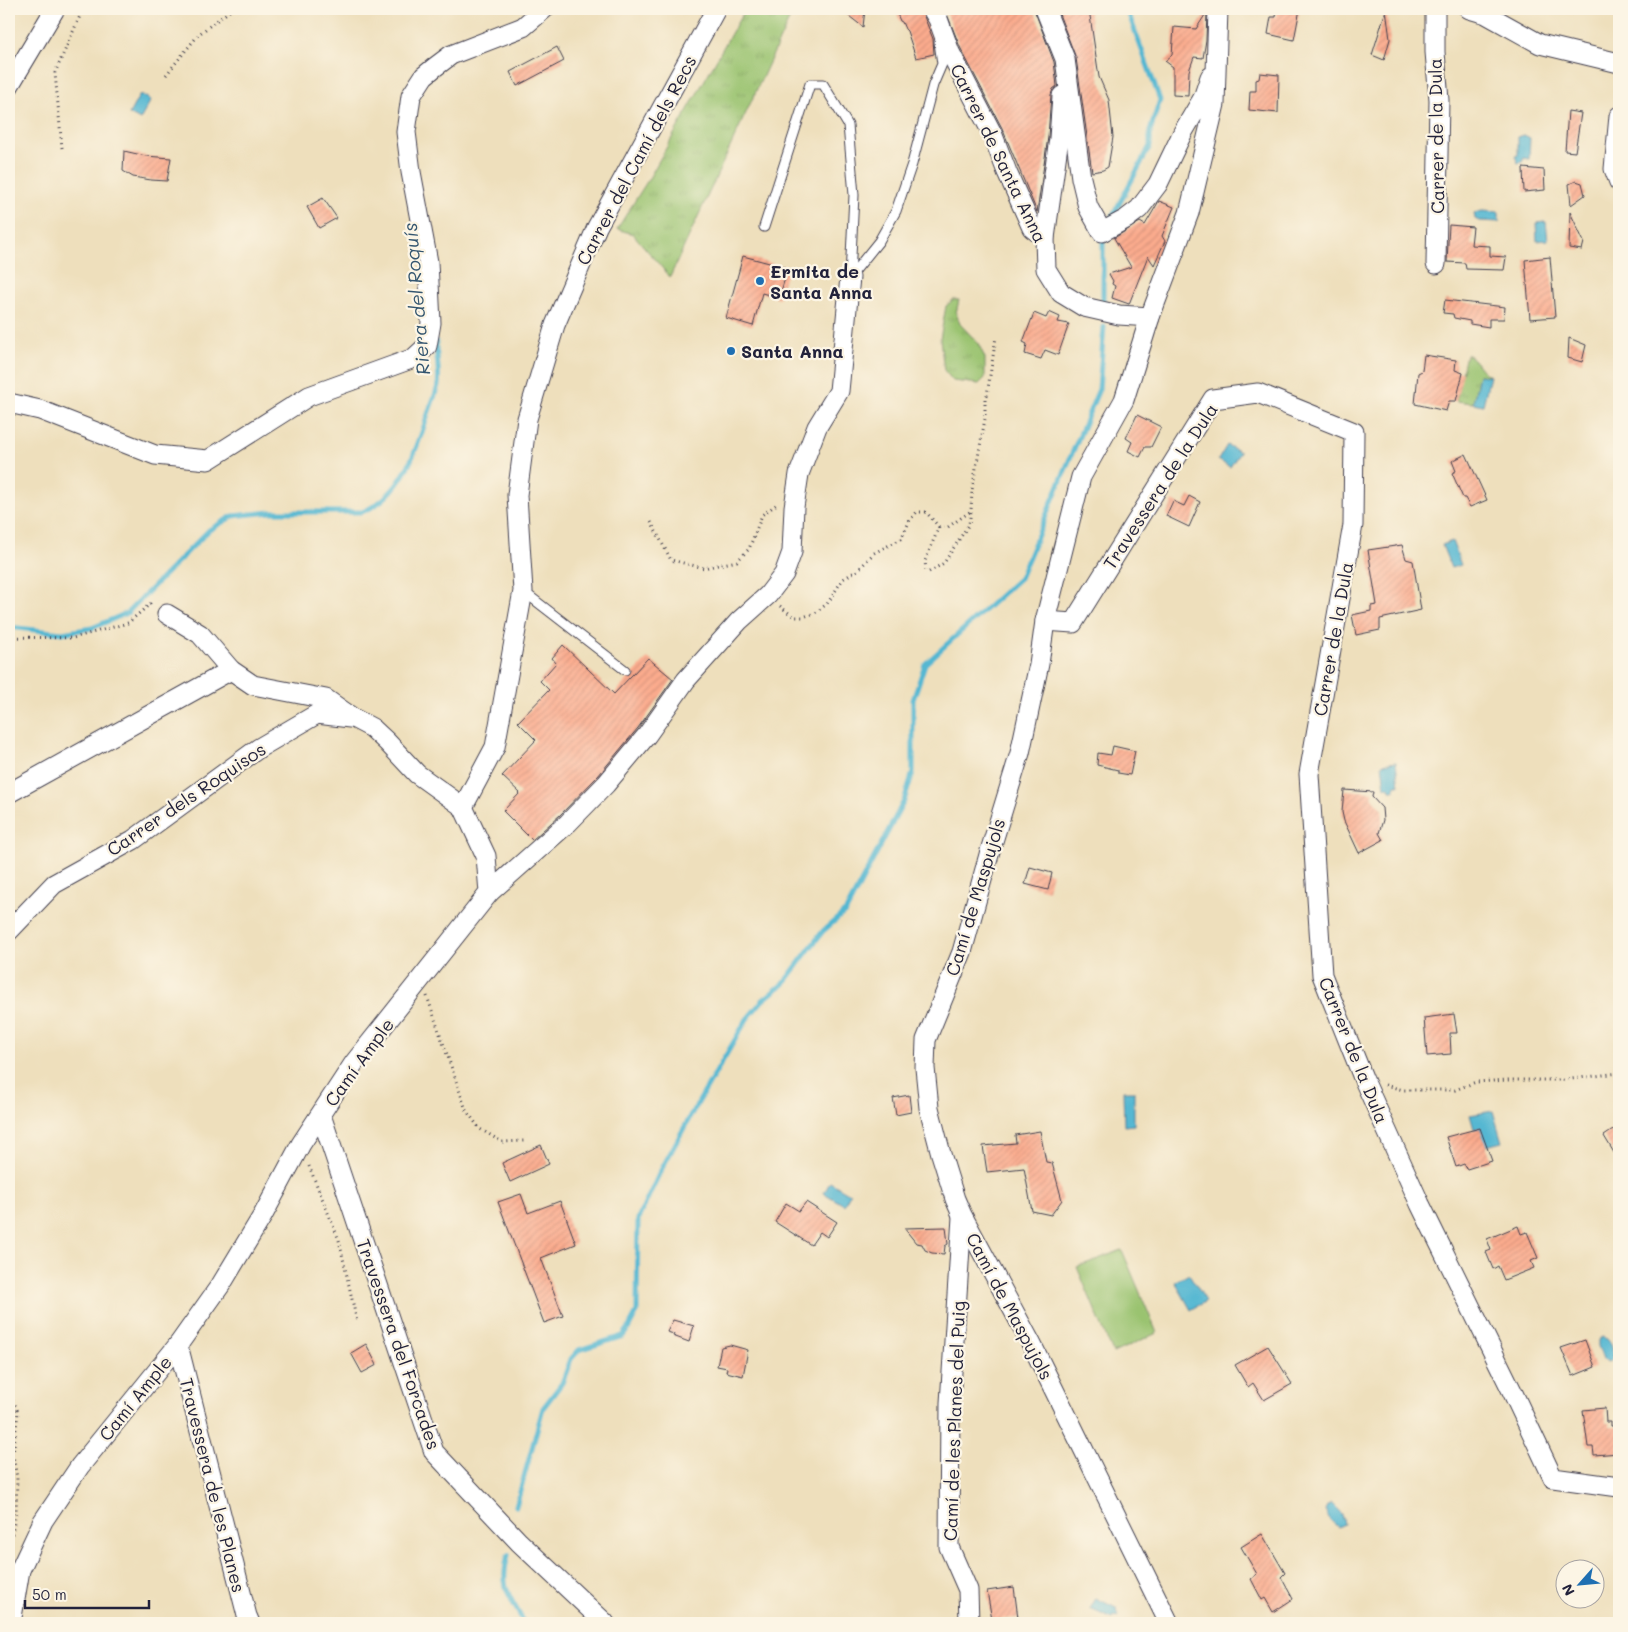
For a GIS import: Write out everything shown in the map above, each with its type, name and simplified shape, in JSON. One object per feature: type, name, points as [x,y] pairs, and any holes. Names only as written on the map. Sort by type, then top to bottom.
[{"type":"street","points":[[9,86],[55,9]]},
{"type":"street","points":[[9,403],[40,410],[156,455],[208,460],[308,396],[414,358],[426,346],[431,323],[428,262],[411,172],[406,132],[411,96],[424,76],[451,55],[523,27],[544,9]]},
{"type":"street","name":"Carrer del Camí dels Recs","points":[[463,807],[495,747],[523,591],[517,496],[527,419],[555,325],[597,227],[716,9]]},
{"type":"street","name":"Carrer de Santa Anna","points":[[932,9],[938,19],[950,52],[992,133],[1032,228],[1045,238],[1046,269],[1061,293],[1084,307],[1119,316],[1150,317]]},
{"type":"street","points":[[1045,9],[1065,60],[1081,178],[1088,207],[1102,232],[1126,219],[1140,208],[1158,184],[1183,132],[1203,98],[1215,63],[1218,9]]},
{"type":"street","name":"Carrer de la Dula","points":[[1436,9],[1435,52],[1439,100],[1436,264]]},
{"type":"street","points":[[1469,9],[1486,14],[1540,44],[1619,63]]},
{"type":"street","points":[[1045,238],[1059,138],[1065,60]]},
{"type":"street","name":"Camí de Maspujols","points":[[1169,1623],[1031,1343],[962,1215],[941,1154],[929,1108],[925,1068],[926,1040],[962,952],[1020,753],[1039,664],[1045,621],[1081,477],[1124,400],[1150,317],[1189,213],[1215,104],[1215,63]]},
{"type":"street","points":[[1619,116],[1614,169],[1619,182]]},
{"type":"street","name":"Camí Ample","points":[[12,1623],[20,1570],[43,1521],[80,1466],[178,1345],[222,1283],[301,1144],[354,1063],[488,893],[568,823],[606,784],[647,735],[686,680],[739,621],[768,595],[784,574],[792,552],[794,507],[799,474],[817,427],[839,391],[850,277]]},
{"type":"street","name":"Travessera de la Dula","points":[[1045,621],[1073,623],[1213,399],[1258,393],[1354,432]]},
{"type":"street","name":"Carrer de la Dula","points":[[1354,432],[1352,525],[1310,774],[1322,975],[1364,1080],[1420,1204],[1512,1390],[1553,1478],[1619,1488]]},
{"type":"street","points":[[167,614],[200,634],[230,670],[252,685],[326,699],[353,718],[372,728],[417,774],[463,807],[486,856],[488,893]]},
{"type":"street","points":[[9,793],[230,670]]},
{"type":"street","name":"Carrer dels Roquisos","points":[[9,931],[54,884],[133,840],[259,748],[317,714],[353,718]]},
{"type":"street","name":"Travessera del Forcades","points":[[323,1122],[434,1452],[519,1542],[605,1623]]},
{"type":"street","name":"Camí de les Planes del Puig","points":[[962,1215],[950,1403],[949,1548],[968,1590],[969,1623]]},
{"type":"street","name":"Travessera de les Planes","points":[[178,1345],[250,1623]]},
{"type":"lane","points":[[850,277],[883,233],[896,211],[912,164],[933,85],[942,64],[932,9]]},
{"type":"lane","points":[[764,227],[810,84],[823,84],[848,125],[854,195],[850,277]]},
{"type":"lane","points":[[523,591],[625,670]]},
{"type":"path","points":[[62,148],[55,73],[83,9]]},
{"type":"path","points":[[166,75],[199,34],[232,9]]},
{"type":"path","points":[[939,527],[925,561],[926,571],[929,572],[944,563],[969,524],[972,490],[986,418],[985,399],[988,394],[996,337]]},
{"type":"path","points":[[651,522],[671,560],[704,568],[736,562],[749,549],[762,514],[777,504],[780,496]]},
{"type":"path","points":[[768,595],[788,614],[794,617],[803,617],[816,613],[826,604],[843,579],[858,570],[874,553],[902,539],[910,520],[917,512],[926,512],[939,527],[948,527],[971,511]]},
{"type":"path","points":[[9,637],[73,638],[128,623],[150,604],[167,614]]},
{"type":"path","points":[[422,979],[466,1110],[480,1129],[502,1142],[526,1141]]},
{"type":"path","points":[[1364,1080],[1402,1090],[1455,1090],[1476,1082],[1563,1080],[1619,1073]]},
{"type":"path","points":[[301,1144],[338,1240],[357,1322]]},
{"type":"path","points":[[9,1397],[14,1402],[18,1412],[13,1455],[16,1478],[16,1512],[9,1551]]},
{"type":"green space","points":[[745,9],[794,9],[670,277],[633,234],[617,229],[648,180]]},
{"type":"green space","points":[[953,300],[959,300],[956,313],[960,324],[978,343],[985,358],[985,378],[979,384],[953,381],[944,370],[940,339],[946,306]]},
{"type":"green space","points":[[1466,354],[1490,376],[1479,375],[1473,403],[1456,401]]},
{"type":"green space","points":[[1122,1250],[1157,1333],[1113,1353],[1077,1267]]},
{"type":"water","points":[[140,94],[151,100],[140,120],[129,114]]},
{"type":"water","points":[[1524,135],[1530,138],[1529,159],[1524,158],[1522,162],[1518,163],[1515,156],[1518,155],[1518,137]]},
{"type":"water","points":[[1482,211],[1499,212],[1499,222],[1475,219],[1474,213]]},
{"type":"water","points":[[1546,222],[1548,240],[1537,241],[1536,223]]},
{"type":"water","points":[[1479,375],[1490,376],[1483,405],[1473,403]]},
{"type":"water","points":[[1227,445],[1240,452],[1230,467],[1218,460]]},
{"type":"water","points":[[1452,541],[1461,565],[1451,568],[1442,545]]},
{"type":"water","points":[[1396,762],[1399,785],[1396,785],[1394,790],[1390,790],[1389,787],[1385,787],[1382,764]]},
{"type":"water","points":[[1123,1091],[1134,1091],[1134,1125],[1124,1126]]},
{"type":"water","points":[[1493,1111],[1502,1142],[1486,1146],[1480,1128],[1474,1129],[1470,1115]]},
{"type":"water","points":[[830,1182],[850,1194],[844,1205],[824,1193]]},
{"type":"water","points":[[1189,1274],[1206,1301],[1191,1310],[1175,1282]]},
{"type":"water","points":[[1602,1337],[1609,1341],[1613,1352],[1611,1360],[1608,1362],[1603,1360],[1598,1346],[1598,1340]]},
{"type":"water","points":[[1331,1503],[1342,1514],[1344,1524],[1338,1527],[1330,1520],[1325,1510]]},
{"type":"water","points":[[1096,1598],[1118,1609],[1118,1617],[1114,1616],[1113,1619],[1090,1609]]},
{"type":"building","points":[[840,9],[865,9],[863,27]]},
{"type":"building","points":[[895,9],[921,9],[933,39],[934,54],[916,58],[907,31]]},
{"type":"building","points":[[945,9],[1034,9],[1054,62],[1057,86],[1053,89],[1051,95],[1048,137],[1037,212],[1002,128],[960,47]]},
{"type":"building","points":[[1057,9],[1089,9],[1099,77],[1109,100],[1113,137],[1108,167],[1103,170],[1092,172],[1076,58]]},
{"type":"building","points":[[1277,9],[1300,9],[1294,40],[1268,34],[1271,17],[1276,17]]},
{"type":"building","points":[[1386,10],[1390,39],[1384,60],[1372,55]]},
{"type":"building","points":[[1207,12],[1203,58],[1194,57],[1189,71],[1188,96],[1173,95],[1173,67],[1165,61],[1172,55],[1174,27],[1196,29]]},
{"type":"building","points":[[557,47],[564,61],[517,86],[510,72]]},
{"type":"building","points":[[1260,73],[1279,75],[1278,113],[1249,110],[1250,91],[1256,91],[1256,80],[1259,79]]},
{"type":"building","points":[[1568,111],[1581,113],[1575,152],[1565,151]]},
{"type":"building","points":[[124,151],[146,156],[171,158],[167,181],[133,177],[123,171]]},
{"type":"building","points":[[1523,168],[1544,170],[1545,190],[1524,192]]},
{"type":"building","points":[[1576,181],[1582,183],[1585,195],[1571,205],[1569,184]]},
{"type":"building","points":[[323,198],[337,218],[319,228],[307,207]]},
{"type":"building","points":[[1159,201],[1174,207],[1162,236],[1165,241],[1154,265],[1148,256],[1129,304],[1112,298],[1115,286],[1112,284],[1113,281],[1109,274],[1131,267],[1114,238],[1140,222],[1145,225]]},
{"type":"building","points":[[1570,212],[1584,242],[1582,250],[1569,248]]},
{"type":"building","points":[[1449,225],[1473,227],[1471,245],[1490,246],[1490,256],[1506,257],[1504,270],[1466,269],[1465,263],[1447,262]]},
{"type":"building","name":"Ermita de Santa Anna","points":[[743,256],[788,268],[779,298],[762,293],[753,326],[726,318]]},
{"type":"building","points":[[1550,257],[1555,317],[1530,319],[1525,260]]},
{"type":"building","points":[[1445,300],[1505,307],[1504,319],[1489,319],[1489,327],[1470,324],[1470,321],[1454,318],[1453,314],[1443,313]]},
{"type":"building","points":[[1049,312],[1060,317],[1058,322],[1069,324],[1058,355],[1045,350],[1041,359],[1025,354],[1027,344],[1023,342],[1034,313],[1046,318]]},
{"type":"building","points":[[1569,338],[1586,345],[1582,362],[1568,358]]},
{"type":"building","points":[[1424,355],[1456,360],[1455,370],[1463,373],[1456,401],[1449,401],[1446,411],[1415,404],[1418,373],[1422,371]]},
{"type":"building","points":[[1137,415],[1161,427],[1151,447],[1145,447],[1140,457],[1128,451],[1132,442],[1126,438]]},
{"type":"building","points":[[1466,454],[1487,500],[1470,507],[1465,498],[1463,498],[1452,473],[1456,471],[1452,461]]},
{"type":"building","points":[[1189,496],[1200,502],[1189,527],[1166,516],[1173,501],[1184,506]]},
{"type":"building","points":[[1402,545],[1406,559],[1413,561],[1421,610],[1380,619],[1380,630],[1356,635],[1352,615],[1371,611],[1371,606],[1377,605],[1368,550]]},
{"type":"building","points":[[563,645],[614,694],[648,658],[673,679],[638,728],[598,776],[560,815],[532,840],[503,811],[520,793],[502,776],[536,740],[518,722],[549,690],[540,681],[556,663],[552,658]]},
{"type":"building","points":[[1113,746],[1135,751],[1130,775],[1118,773],[1118,770],[1097,765],[1098,753],[1111,755]]},
{"type":"building","points":[[1344,790],[1373,792],[1372,797],[1382,808],[1383,820],[1379,833],[1383,840],[1359,853],[1344,821],[1342,812]]},
{"type":"building","points":[[1030,867],[1052,873],[1048,890],[1025,884]]},
{"type":"building","points":[[1454,1014],[1457,1033],[1450,1033],[1451,1054],[1427,1056],[1424,1018]]},
{"type":"building","points":[[909,1095],[911,1112],[896,1115],[893,1098]]},
{"type":"building","points":[[1619,1126],[1619,1161],[1604,1136]]},
{"type":"building","points":[[1480,1128],[1492,1161],[1467,1169],[1464,1164],[1456,1167],[1446,1137]]},
{"type":"building","points":[[1040,1131],[1046,1162],[1052,1163],[1062,1200],[1051,1215],[1032,1211],[1024,1168],[987,1172],[983,1146],[1016,1143],[1015,1135]]},
{"type":"building","points":[[541,1145],[549,1164],[510,1182],[502,1163]]},
{"type":"building","points":[[521,1194],[528,1213],[560,1201],[576,1244],[541,1258],[563,1316],[544,1323],[498,1202]]},
{"type":"building","points":[[806,1202],[837,1222],[827,1237],[820,1232],[811,1245],[775,1222],[786,1203],[799,1211]]},
{"type":"building","points":[[1518,1226],[1521,1234],[1527,1232],[1538,1258],[1531,1261],[1534,1268],[1504,1280],[1498,1266],[1493,1269],[1486,1252],[1491,1250],[1487,1239]]},
{"type":"building","points":[[946,1227],[948,1244],[945,1246],[944,1254],[925,1250],[922,1244],[916,1243],[904,1228]]},
{"type":"building","points":[[673,1320],[694,1326],[689,1342],[667,1332]]},
{"type":"building","points":[[1585,1340],[1595,1367],[1573,1376],[1561,1348]]},
{"type":"building","points":[[366,1344],[377,1365],[362,1373],[351,1353]]},
{"type":"building","points":[[730,1345],[748,1350],[743,1376],[726,1372],[727,1368],[717,1366],[721,1347]]},
{"type":"building","points":[[1268,1346],[1292,1384],[1264,1400],[1253,1383],[1248,1387],[1235,1365]]},
{"type":"building","points":[[1605,1408],[1606,1422],[1610,1422],[1610,1426],[1619,1426],[1619,1453],[1594,1455],[1593,1447],[1588,1447],[1583,1410]]},
{"type":"building","points":[[1262,1534],[1285,1573],[1281,1577],[1293,1599],[1273,1612],[1265,1598],[1262,1600],[1251,1579],[1257,1574],[1241,1547]]},
{"type":"building","points":[[1014,1587],[1018,1618],[992,1620],[987,1591]]},
{"type":"waterway","points":[[1110,221],[1150,146],[1150,131],[1160,100],[1127,9]]},
{"type":"waterway","points":[[1103,238],[1103,304]]},
{"type":"waterway","points":[[516,1506],[543,1408],[562,1383],[571,1359],[579,1350],[623,1336],[637,1312],[638,1219],[660,1172],[691,1115],[747,1019],[763,1000],[783,984],[823,931],[846,911],[904,801],[913,772],[913,700],[925,664],[1020,578],[1099,389],[1104,327]]},
{"type":"waterway","name":"Riera del Roquís","points":[[9,627],[62,633],[92,628],[127,613],[209,530],[233,516],[271,512],[362,512],[376,505],[388,495],[406,471],[418,443],[438,385],[436,342]]},
{"type":"waterway","points":[[508,1555],[505,1584],[510,1598],[524,1623]]},
{"type":"place","name":"Ermita de Santa Anna","points":[[760,281]]},
{"type":"place","name":"Santa Anna","points":[[731,351]]}]
